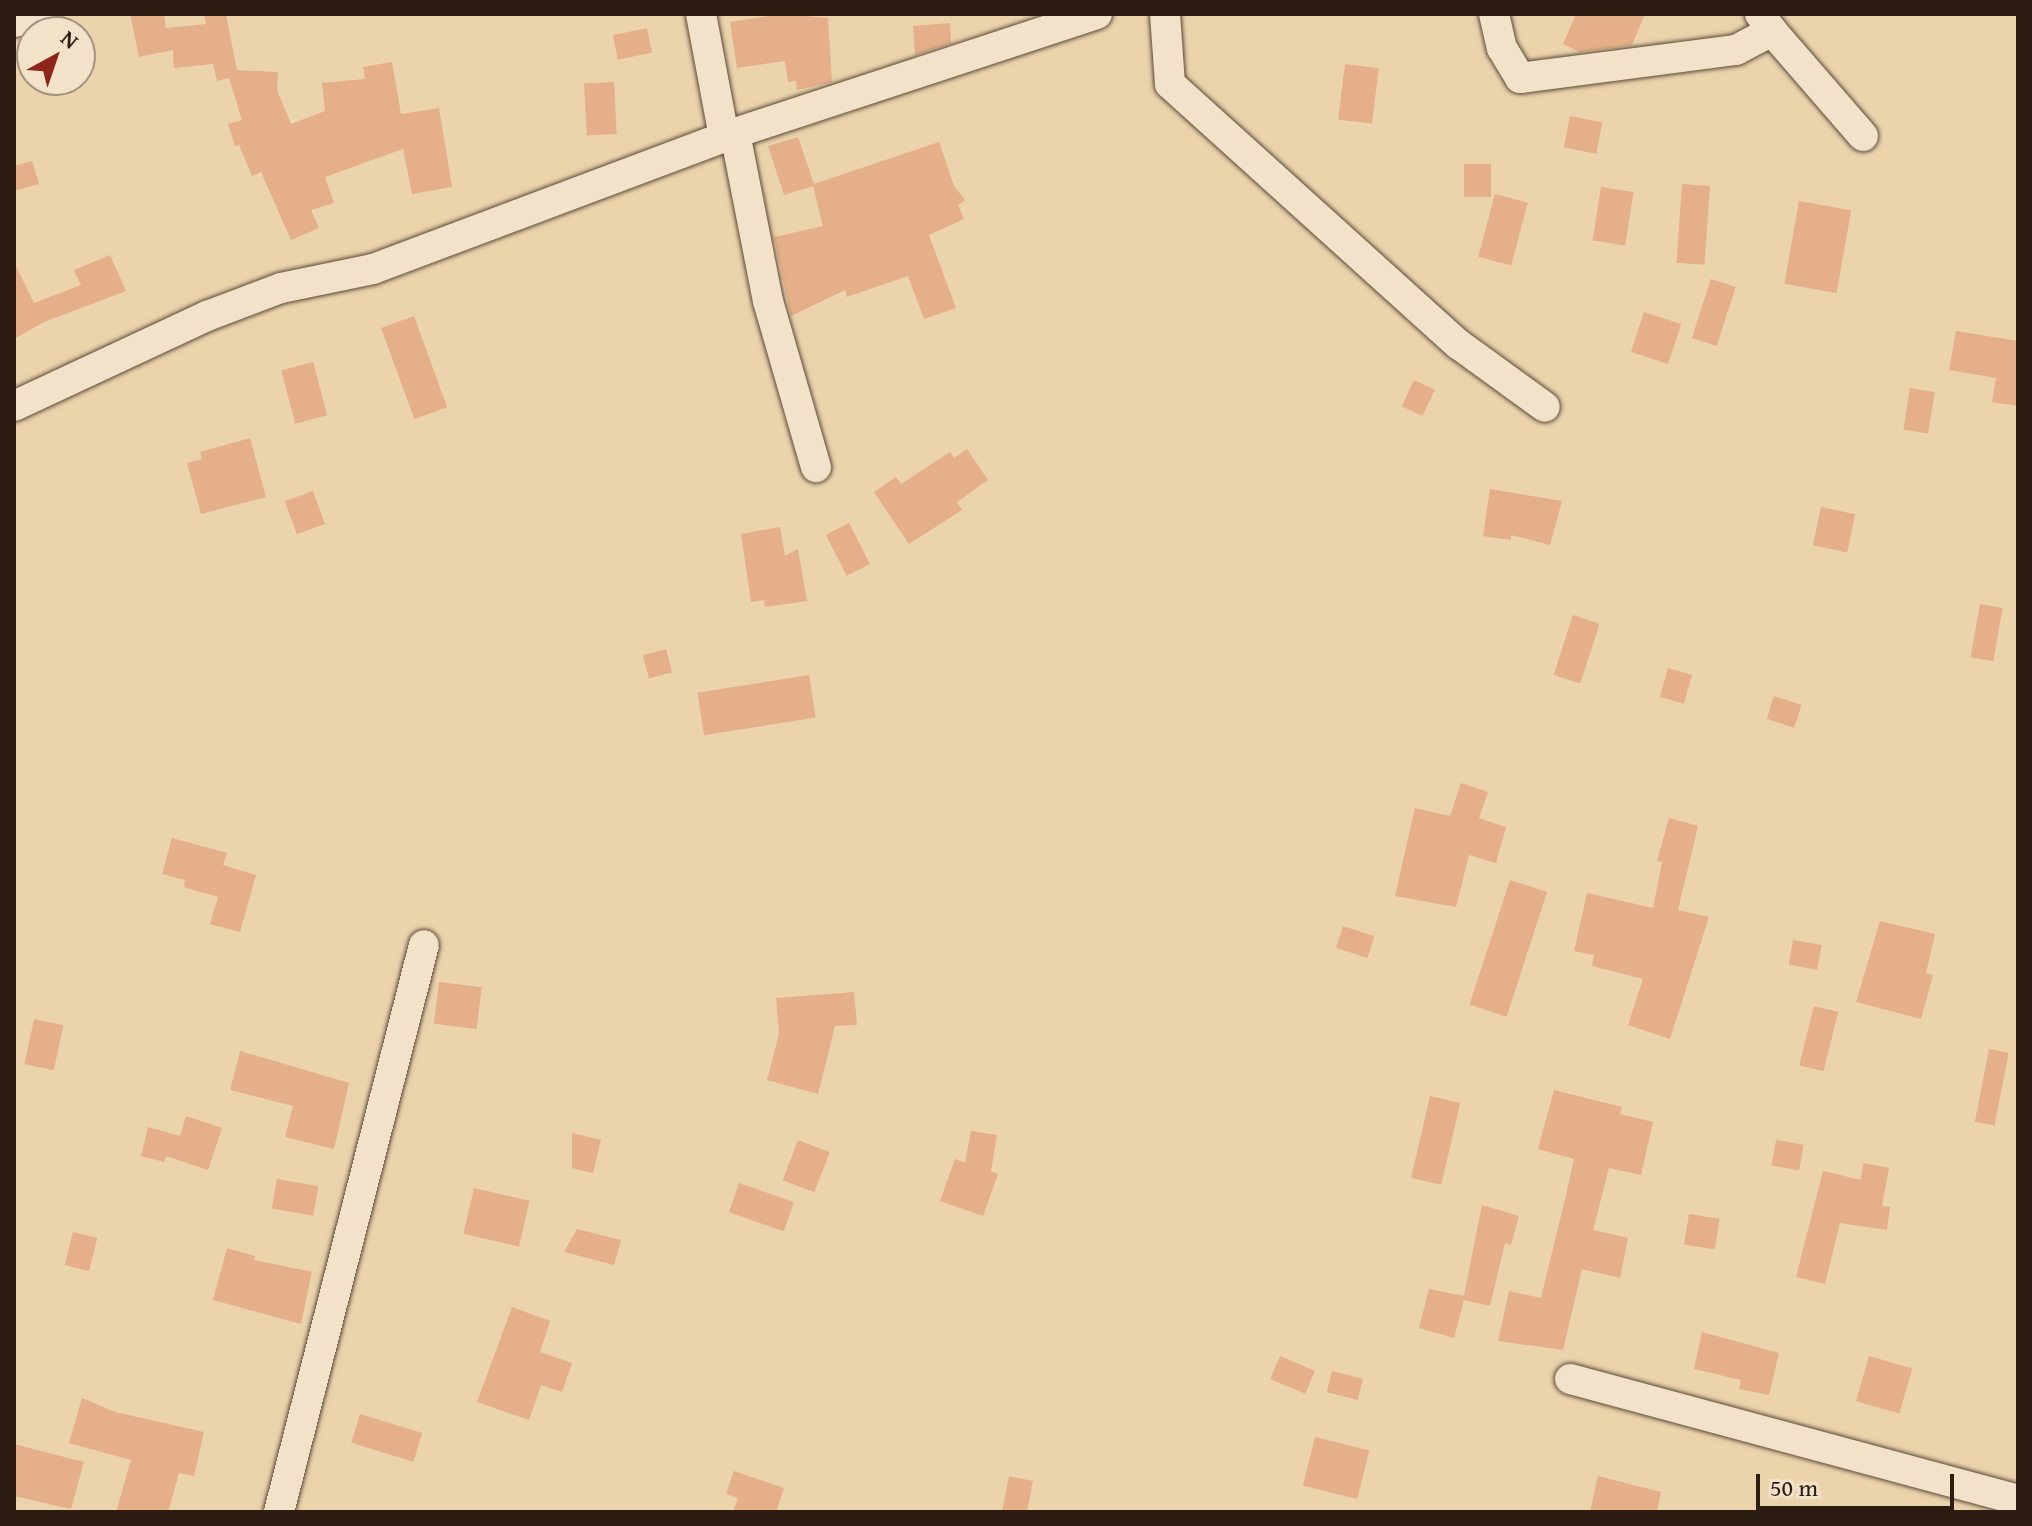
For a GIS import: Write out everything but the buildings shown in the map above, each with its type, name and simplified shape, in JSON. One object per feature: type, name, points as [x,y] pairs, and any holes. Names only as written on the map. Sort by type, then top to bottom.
[{"type":"street","points":[[14,22],[46,14]]},
{"type":"street","points":[[701,14],[768,301],[816,467]]},
{"type":"street","points":[[14,406],[266,293],[373,269],[730,135],[1097,14]]},
{"type":"street","points":[[1165,14],[1170,84],[1458,344],[1545,407]]},
{"type":"street","points":[[1494,14],[1502,48],[1520,78],[1736,50],[1766,22],[1863,136]]},
{"type":"street","points":[[279,1512],[424,945]]},
{"type":"street","points":[[1570,1379],[2018,1500]]}]
